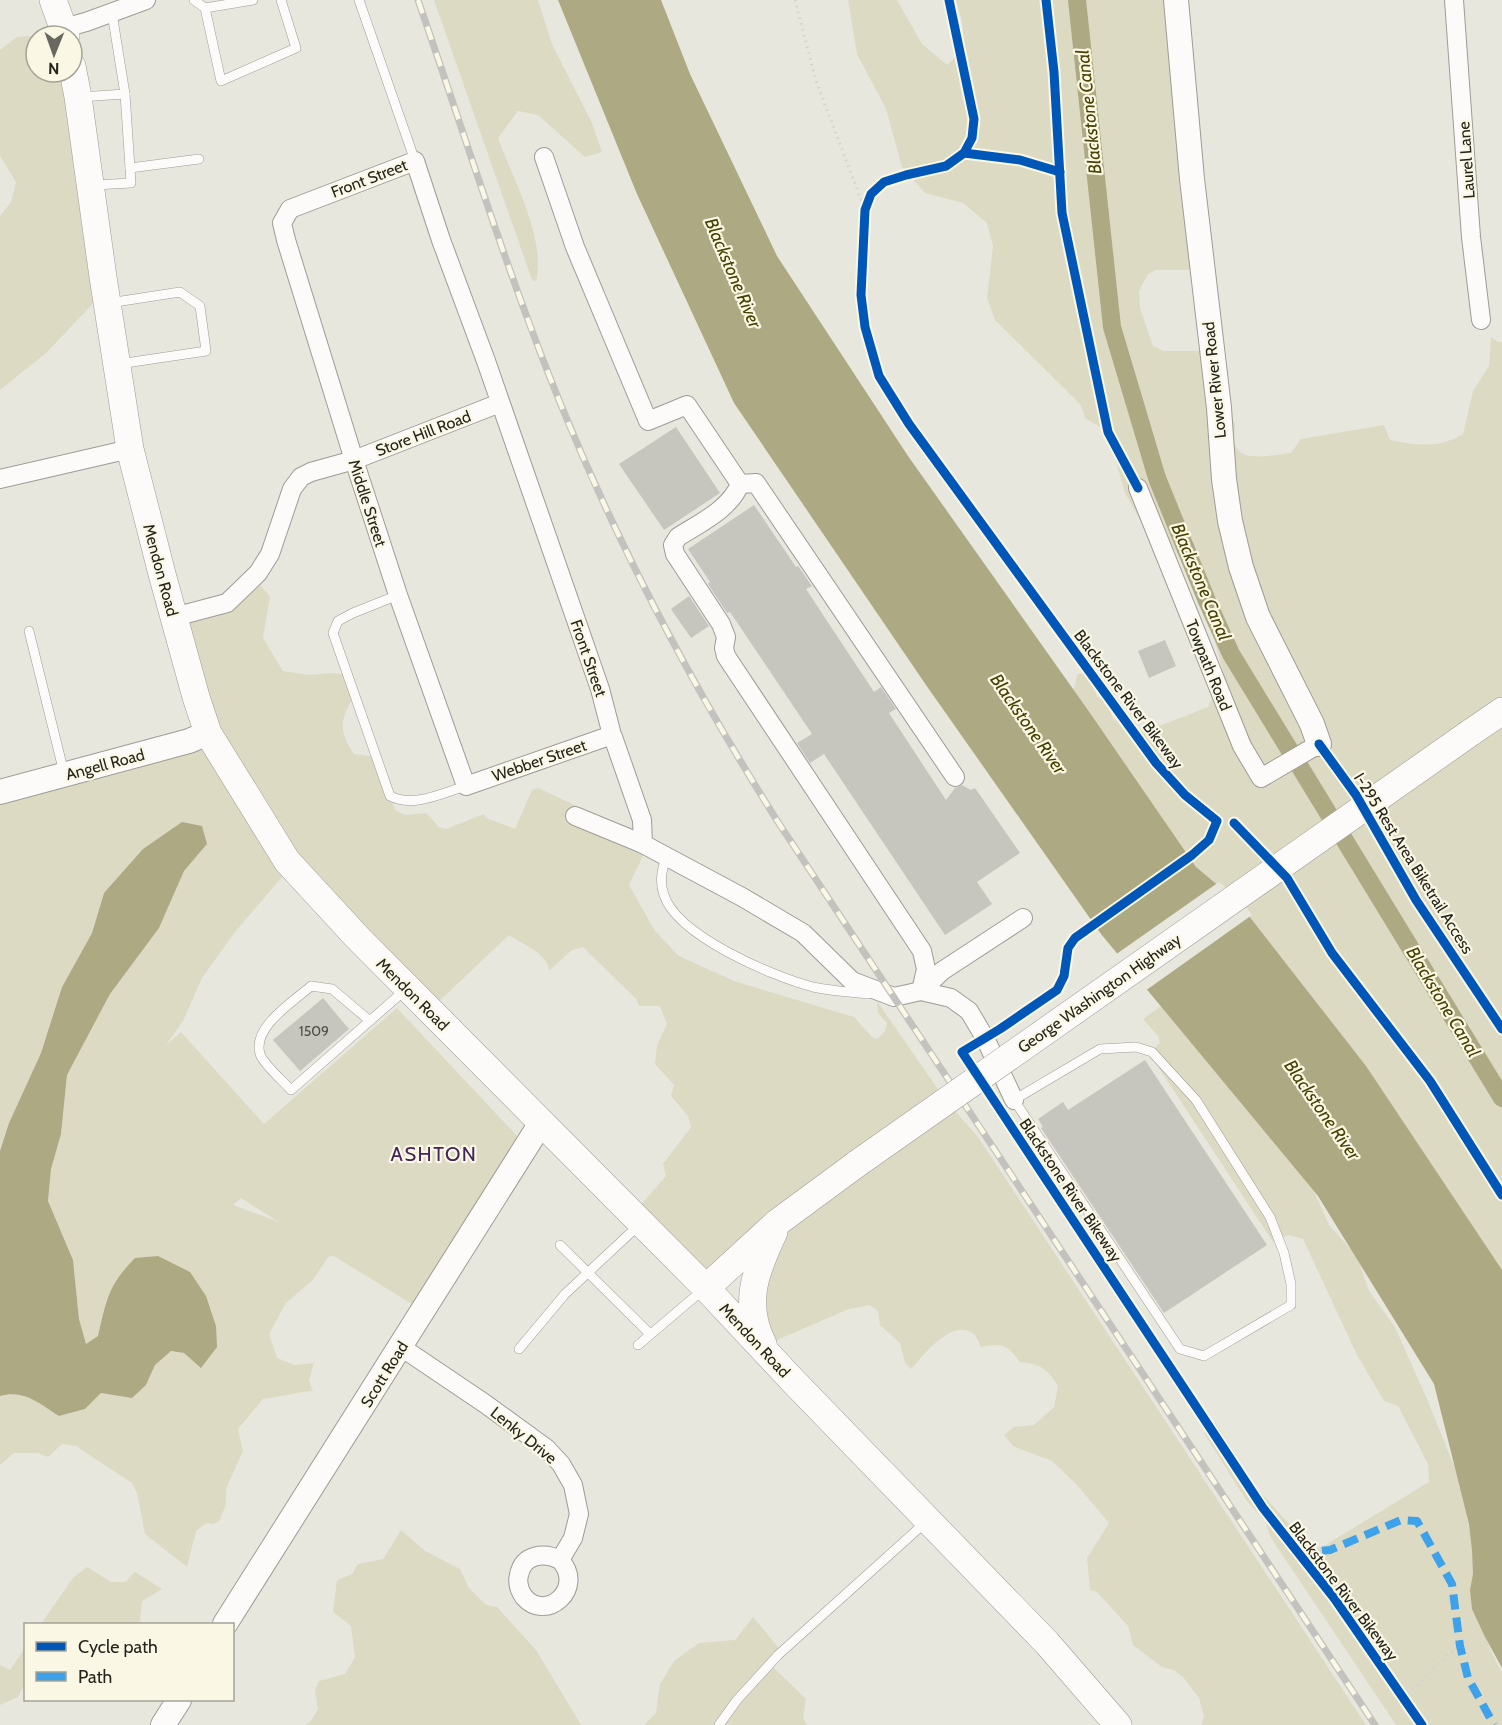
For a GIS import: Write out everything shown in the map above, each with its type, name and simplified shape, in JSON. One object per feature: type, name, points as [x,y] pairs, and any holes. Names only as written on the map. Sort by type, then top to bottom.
[{"type":"main road","points":[[53,0],[62,24]]},
{"type":"main road","name":"Mendon Road","points":[[75,84],[106,303],[130,449],[174,617],[208,733],[287,861],[357,937],[706,1288],[1047,1643],[1118,1725]]},
{"type":"main road","name":"George Washington Highway","points":[[706,1288],[778,1222],[858,1163],[1502,711]]},
{"type":"main road","points":[[773,1360],[756,1329],[751,1302],[758,1268],[778,1222]]},
{"type":"street","points":[[84,24],[146,0]]},
{"type":"street","name":"Lower River Road","points":[[1176,0],[1192,179],[1228,510],[1241,567],[1258,617],[1312,724],[1315,745]]},
{"type":"street","name":"Laurel Lane","points":[[1454,0],[1471,237],[1481,320]]},
{"type":"street","points":[[544,157],[575,247],[648,421],[687,405],[740,484]]},
{"type":"street","name":"Front Street","points":[[283,218],[290,209],[302,203],[415,161],[600,689],[612,735],[642,820],[642,844]]},
{"type":"street","name":"Middle Street","points":[[283,218],[286,240],[354,460],[398,596],[466,786]]},
{"type":"street","name":"Store Hill Road","points":[[174,617],[227,603],[258,573],[270,554],[292,489],[301,477],[354,460],[500,403]]},
{"type":"street","points":[[0,479],[130,449]]},
{"type":"street","points":[[740,484],[756,483],[955,777]]},
{"type":"street","points":[[740,484],[736,495],[724,506],[678,537],[674,545],[675,555],[721,624],[726,637],[724,648],[726,656],[922,951],[926,969],[921,991]]},
{"type":"street","name":"Towpath Road","points":[[1138,488],[1242,746],[1262,778],[1315,745]]},
{"type":"street","name":"Angell Road","points":[[0,792],[189,741],[208,733]]},
{"type":"street","name":"Webber Street","points":[[466,786],[612,735]]},
{"type":"street","points":[[575,816],[666,855],[803,933],[852,981],[894,997],[921,991],[951,998],[969,1011],[985,1038],[1014,1100]]},
{"type":"street","points":[[921,991],[942,970],[1023,918]]},
{"type":"street","name":"Scott Road","points":[[226,1623],[541,1123]]},
{"type":"street","name":"Lenky Drive","points":[[401,1347],[546,1448],[561,1464],[573,1485],[579,1514],[573,1538],[560,1560]]},
{"type":"street","points":[[163,1725],[177,1701]]},
{"type":"lane","points":[[194,0],[205,8],[220,81],[296,48],[281,0]]},
{"type":"lane","points":[[205,8],[253,0]]},
{"type":"lane","points":[[359,0],[415,161]]},
{"type":"lane","points":[[90,186],[131,183],[125,94],[112,13]]},
{"type":"lane","points":[[78,97],[125,94]]},
{"type":"lane","points":[[130,168],[199,159]]},
{"type":"lane","points":[[106,303],[180,292],[200,306],[206,351],[117,364]]},
{"type":"lane","points":[[398,596],[353,612],[338,621],[333,633],[390,796],[401,802],[411,801],[466,786]]},
{"type":"lane","points":[[29,631],[65,775]]},
{"type":"lane","points":[[666,855],[660,873],[664,897],[676,914],[703,938],[762,970],[814,987],[894,997]]},
{"type":"lane","points":[[370,1022],[332,989],[311,986],[265,1026],[259,1042],[260,1056],[291,1090],[370,1022],[408,988]]},
{"type":"lane","points":[[1136,1047],[1152,1052],[1196,1100],[1270,1217],[1284,1252],[1291,1284],[1291,1305],[1204,1356],[1180,1349],[1014,1100],[1100,1049],[1136,1047]]},
{"type":"lane","points":[[519,1349],[565,1294],[642,1222]]},
{"type":"lane","points":[[560,1245],[589,1271],[649,1333]]},
{"type":"lane","points":[[638,1345],[649,1333],[706,1288]]},
{"type":"lane","points":[[719,1725],[737,1700],[778,1655],[928,1519]]},
{"type":"path","points":[[795,0],[816,81],[865,210]]},
{"type":"path","points":[[864,221],[865,210],[872,194]]},
{"type":"path","points":[[1404,1698],[1448,1654],[1460,1646]]},
{"type":"path","points":[[1398,1688],[1410,1707]]},
{"type":"shaded area","points":[[434,0],[538,0],[552,44],[592,123],[602,152],[585,157],[538,115],[518,111],[498,138],[533,228],[537,247],[536,281],[532,280]]},
{"type":"shaded area","points":[[848,0],[897,0],[922,44],[947,65],[964,49],[962,21],[956,0],[1178,0],[1202,270],[1156,270],[1148,274],[1139,291],[1140,308],[1153,346],[1164,351],[1212,351],[1219,408],[1235,423],[1235,442],[1240,452],[1253,456],[1291,453],[1301,439],[1384,425],[1390,440],[1436,444],[1454,439],[1463,434],[1473,391],[1489,366],[1491,337],[1502,342],[1502,1281],[1066,694],[1075,687],[1077,674],[1089,673],[1097,697],[1107,701],[1113,719],[1144,732],[1208,707],[1224,675],[1213,635],[1218,600],[1203,585],[1191,562],[1180,558],[1166,538],[1152,533],[1143,525],[1125,493],[1110,440],[1102,428],[1086,419],[1080,404],[995,320],[987,298],[993,246],[987,223],[963,203],[925,193],[902,167],[886,109],[857,54]]},
{"type":"shaded area","points":[[24,36],[24,84],[74,84],[105,291],[46,353],[0,390],[0,216],[11,202],[16,182],[0,156],[0,50],[17,37]]},
{"type":"shaded area","points":[[251,576],[270,596],[263,638],[283,671],[309,675],[331,673],[349,675],[355,694],[344,717],[345,737],[354,754],[376,757],[395,810],[405,815],[426,813],[439,827],[446,829],[484,814],[486,818],[515,829],[532,790],[538,788],[628,830],[649,843],[629,885],[655,931],[679,956],[734,981],[854,1017],[872,1037],[877,1039],[885,1031],[887,1023],[878,1013],[877,1001],[946,1101],[978,1137],[1366,1725],[1201,1725],[1204,1717],[1199,1698],[1183,1677],[1174,1670],[1162,1667],[1133,1645],[1128,1626],[1097,1592],[1090,1590],[1087,1558],[1109,1523],[1076,1484],[1052,1461],[1013,1446],[1004,1435],[1014,1427],[1034,1425],[1054,1407],[1058,1386],[1042,1368],[1020,1362],[1004,1346],[981,1347],[974,1334],[966,1330],[957,1330],[939,1340],[911,1369],[905,1363],[900,1343],[880,1325],[878,1311],[870,1305],[849,1309],[770,1343],[743,1243],[696,1276],[637,1209],[666,1176],[663,1164],[691,1127],[688,1116],[671,1096],[674,1085],[655,1064],[657,1045],[667,1024],[660,1006],[639,1006],[636,999],[583,947],[572,950],[549,971],[545,959],[509,935],[433,1007],[295,862],[235,932],[202,978],[183,1021],[166,1045],[181,1032],[264,1124],[397,1008],[518,1137],[415,1306],[334,1256],[328,1257],[313,1280],[286,1303],[269,1334],[277,1358],[295,1365],[314,1363],[309,1381],[313,1391],[263,1399],[238,1429],[243,1451],[226,1489],[226,1505],[219,1521],[214,1524],[206,1523],[196,1531],[187,1567],[145,1534],[137,1493],[132,1483],[76,1446],[62,1444],[48,1457],[38,1453],[14,1453],[0,1465],[0,1396],[17,1394],[24,1396],[59,1416],[85,1409],[101,1393],[146,1385],[155,1365],[171,1351],[184,1353],[217,1347],[107,1298],[98,1336],[86,1345],[79,1319],[73,1260],[48,1201],[51,1169],[61,1134],[67,1075],[110,994],[159,928],[184,871],[207,844],[182,822],[104,893],[92,933],[62,987],[41,1053],[9,1123],[0,1151],[0,783],[207,738],[174,606],[206,600]],"holes":[[[241,1198],[279,1222],[233,1205]]]},
{"type":"shaded area","points":[[1164,1004],[1304,1169],[1329,1225],[1357,1256],[1369,1291],[1395,1327],[1469,1503],[1475,1538],[1476,1610],[1502,1673],[1502,1725],[1396,1725],[1271,1538],[1265,1521],[1246,1500],[1204,1433],[1215,1422],[1256,1487],[1311,1549],[1322,1547],[1429,1482],[1428,1464],[1398,1406],[1384,1401],[1357,1355],[1303,1239],[1289,1235],[1273,1242],[1149,1053],[1160,1043],[1158,1036],[1143,1019]]},
{"type":"shaded area","points":[[401,1530],[425,1551],[460,1569],[469,1588],[486,1605],[497,1607],[536,1650],[581,1725],[305,1725],[310,1722],[318,1709],[315,1690],[319,1681],[345,1674],[355,1657],[351,1626],[333,1612],[337,1580],[352,1574],[358,1564],[383,1559]]},
{"type":"shaded area","points":[[87,1567],[111,1582],[125,1582],[135,1572],[162,1589],[142,1601],[140,1621],[143,1623],[42,1623],[73,1578]]},
{"type":"shaded area","points":[[753,1617],[783,1653],[772,1666],[806,1699],[803,1718],[807,1725],[644,1725],[656,1713],[660,1684],[674,1661],[699,1643],[735,1640]]},
{"type":"shaded area","points":[[24,1649],[24,1686],[18,1697],[0,1705],[0,1665],[10,1670]]},
{"type":"water","name":"Blackstone River","points":[[558,0],[661,0],[690,74],[777,256],[908,456],[1196,867],[1238,902],[1366,1066],[1502,1270],[1502,1668],[1472,1609],[1470,1590],[1473,1574],[1469,1524],[1434,1384],[1318,1196],[1101,934],[926,685],[734,403],[637,194]]},
{"type":"water","points":[[182,822],[202,826],[207,844],[184,871],[159,928],[110,994],[67,1075],[61,1134],[51,1169],[48,1201],[73,1260],[79,1319],[86,1344],[98,1336],[110,1293],[126,1268],[135,1258],[158,1256],[190,1272],[206,1296],[216,1326],[217,1347],[201,1368],[184,1353],[171,1351],[155,1365],[146,1385],[132,1398],[101,1393],[85,1409],[59,1416],[24,1396],[9,1394],[0,1396],[0,1151],[9,1123],[41,1053],[62,987],[92,933],[104,893],[143,849]]},
{"type":"pier","points":[[1219,882],[1240,900],[1252,915],[1145,991],[1115,955]]},
{"type":"building","points":[[676,427],[720,493],[664,530],[619,464]]},
{"type":"building","points":[[754,505],[796,567],[798,566],[812,586],[806,589],[874,692],[881,687],[896,709],[889,713],[946,800],[955,788],[962,785],[971,790],[975,788],[1020,853],[977,882],[992,904],[945,935],[824,754],[810,763],[797,743],[812,734],[730,612],[727,613],[688,549]]},
{"type":"building","points":[[689,596],[709,626],[691,638],[671,609]]},
{"type":"building","points":[[1165,640],[1176,666],[1149,678],[1138,651]]},
{"type":"building","points":[[323,998],[349,1029],[300,1071],[273,1040]]},
{"type":"building","points":[[1145,1060],[1267,1245],[1164,1313],[1041,1128],[1043,1127],[1038,1119],[1063,1102],[1068,1110]]},
{"type":"waterway","name":"Blackstone Canal","points":[[1077,0],[1112,327],[1157,478],[1231,654],[1502,1098]]},
{"type":"railway","points":[[418,0],[504,254],[561,405],[608,513],[688,670],[778,822],[1375,1725]]},
{"type":"marked path","points":[[1299,1553],[1330,1550],[1401,1520],[1417,1521],[1452,1584],[1460,1646],[1468,1678],[1494,1725]]},
{"type":"cycle path","name":"Blackstone River Bikeway","points":[[949,0],[974,119],[972,138],[964,153],[946,166],[884,182],[871,194],[865,210],[861,295],[865,327],[879,376],[909,424],[1156,763],[1185,795],[1217,821],[1209,840],[1192,855],[1075,938],[1068,948],[1064,976],[1057,990],[962,1052],[1263,1508],[1334,1598],[1422,1725]]},
{"type":"cycle path","points":[[1046,0],[1054,72],[1062,213],[1108,432],[1138,488]]},
{"type":"cycle path","points":[[964,153],[1020,160],[1060,172]]},
{"type":"cycle path","name":"I-295 Rest Area Biketrail Access","points":[[1319,744],[1356,795],[1416,900],[1502,1029]]},
{"type":"cycle path","points":[[1234,823],[1287,878],[1332,953],[1430,1081],[1502,1195]]},
{"type":"district","name":"ASHTON","points":[[434,1154]]}]
